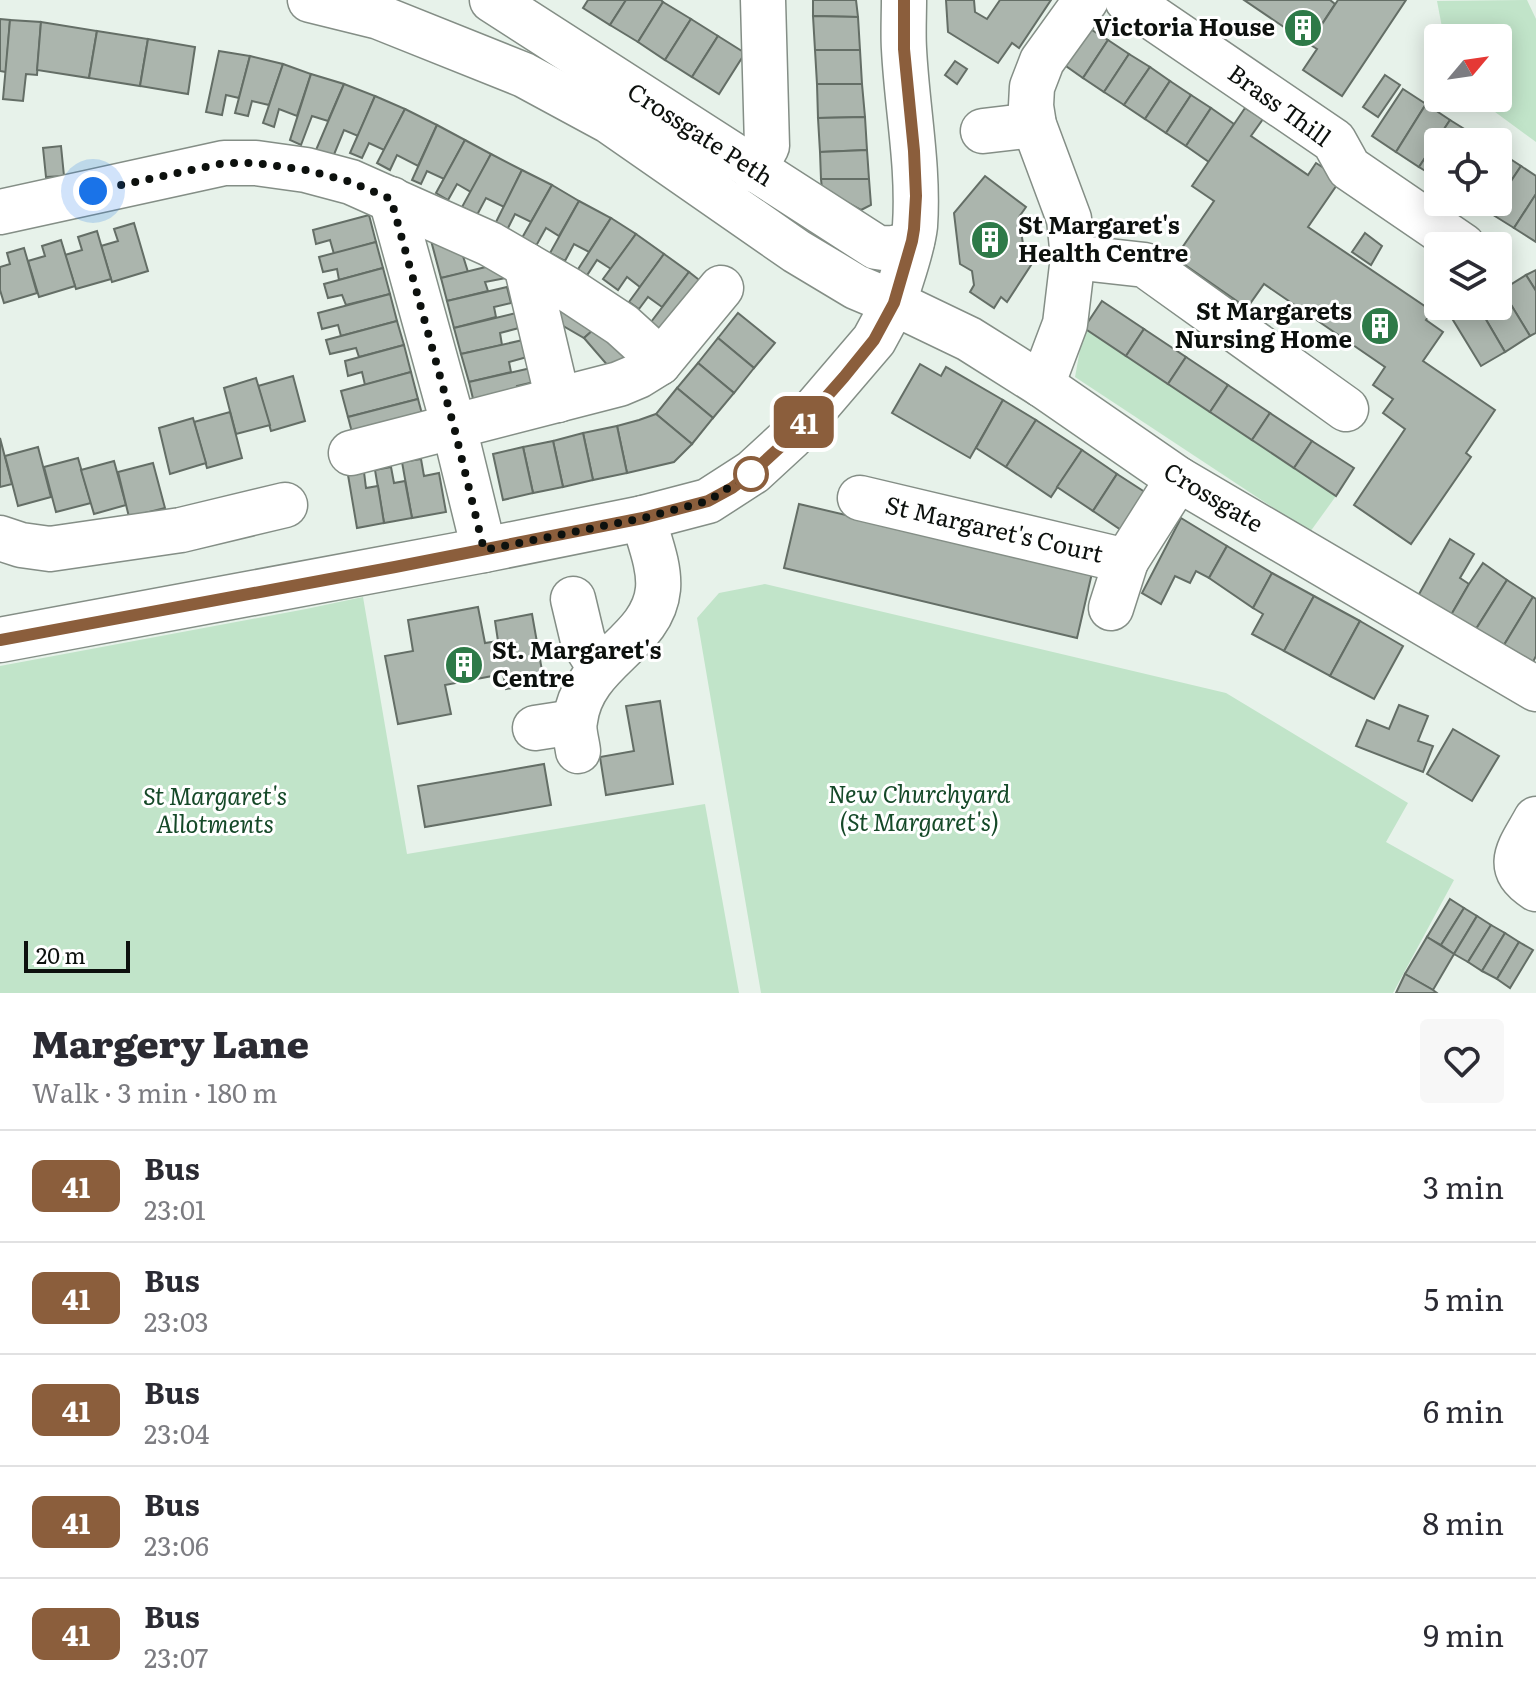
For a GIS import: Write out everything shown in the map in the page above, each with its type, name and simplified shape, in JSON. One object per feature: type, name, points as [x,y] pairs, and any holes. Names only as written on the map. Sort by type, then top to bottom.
[{"type":"main road","name":"Crossgate","points":[[310,0],[379,17],[524,75],[609,121],[796,251],[856,287],[969,339],[1042,385],[1178,479],[1536,689]]},
{"type":"main road","name":"Crossgate Peth","points":[[492,0],[876,247],[897,248],[912,241]]},
{"type":"main road","points":[[754,170],[767,146],[763,0]]},
{"type":"main road","points":[[0,640],[643,518],[708,501],[753,472],[791,437],[849,370],[874,340],[894,303],[912,241],[916,196],[904,49],[904,0]]},
{"type":"main road","points":[[1042,385],[1065,324],[1071,238],[1034,125],[1032,87],[1042,61],[1086,0]]},
{"type":"main road","name":"Brass Thill","points":[[1127,0],[1334,141],[1349,168],[1443,232]]},
{"type":"main road","points":[[983,131],[1034,125]]},
{"type":"main road","points":[[0,212],[224,163],[256,163],[306,170],[351,182],[490,244],[622,325],[659,363]]},
{"type":"main road","points":[[391,199],[454,427],[484,550]]},
{"type":"main road","points":[[1071,238],[1145,265],[1346,409]]},
{"type":"main road","points":[[526,265],[558,400]]},
{"type":"main road","points":[[351,453],[619,384],[638,376],[659,363],[721,288]]},
{"type":"main road","name":"St Margaret's Court","points":[[860,498],[1126,561],[1178,479]]},
{"type":"main road","points":[[0,538],[50,549],[181,530],[285,505]]},
{"type":"main road","points":[[562,734],[600,668],[642,630],[654,609],[658,588],[657,569],[643,518]]},
{"type":"main road","points":[[1111,608],[1126,561]]},
{"type":"main road","points":[[573,599],[583,641],[600,668]]},
{"type":"main road","points":[[1536,819],[1516,857],[1517,870],[1523,881],[1536,889]]},
{"type":"green space","points":[[1527,0],[1536,19],[1536,142],[1495,112],[1512,112],[1512,24],[1441,24],[1437,1]]},
{"type":"green space","points":[[1084,328],[1336,496],[1310,532],[1075,377]]},
{"type":"green space","name":"New Churchyard (St Margaret's)","points":[[765,584],[1226,693],[1408,803],[1386,842],[1454,880],[1393,993],[761,993],[697,618],[719,593]]},
{"type":"green space","name":"St Margaret's Allotments","points":[[363,597],[407,854],[705,804],[739,993],[0,993],[0,666]]},
{"type":"building","points":[[588,0],[626,0],[610,25],[583,8]]},
{"type":"building","points":[[626,0],[663,2],[638,42],[610,25]]},
{"type":"building","points":[[813,0],[856,0],[858,17],[813,16]]},
{"type":"building","points":[[946,0],[974,0],[975,12],[987,19],[1000,0],[1051,0],[1019,48],[1012,43],[998,63],[948,32]]},
{"type":"building","name":"Victoria House","points":[[1244,0],[1330,0],[1335,4],[1309,44]]},
{"type":"building","points":[[1338,0],[1406,0],[1342,96],[1303,70],[1317,49],[1309,44]]},
{"type":"building","points":[[663,2],[691,19],[665,60],[638,42]]},
{"type":"building","points":[[813,16],[858,17],[860,50],[815,50]]},
{"type":"building","points":[[0,19],[10,20],[6,72],[0,71]]},
{"type":"building","points":[[691,19],[718,36],[692,77],[665,60]]},
{"type":"building","points":[[10,20],[41,22],[37,75],[26,74],[23,101],[3,99]]},
{"type":"building","points":[[41,22],[97,31],[89,78],[37,70]]},
{"type":"building","points":[[1087,27],[1108,40],[1083,78],[1063,64]]},
{"type":"building","points":[[97,31],[148,39],[140,86],[89,78]]},
{"type":"building","points":[[718,36],[745,53],[719,94],[692,77]]},
{"type":"building","points":[[148,39],[195,47],[188,94],[140,86]]},
{"type":"building","points":[[1108,40],[1129,54],[1104,92],[1083,78]]},
{"type":"building","points":[[815,50],[860,50],[862,84],[817,84]]},
{"type":"building","points":[[219,51],[250,56],[239,98],[226,95],[222,115],[206,112]]},
{"type":"building","points":[[1129,54],[1150,67],[1124,105],[1104,92]]},
{"type":"building","points":[[250,56],[283,64],[269,105],[252,101],[248,116],[235,113]]},
{"type":"building","points":[[955,61],[967,69],[957,84],[945,75]]},
{"type":"building","points":[[283,64],[311,74],[297,116],[279,109],[274,127],[263,123]]},
{"type":"building","points":[[1150,67],[1170,81],[1145,119],[1124,105]]},
{"type":"building","points":[[311,74],[344,84],[328,121],[312,116],[301,145],[290,140]]},
{"type":"building","points":[[1385,75],[1400,85],[1378,117],[1363,107]]},
{"type":"building","points":[[1170,81],[1191,95],[1166,133],[1145,119]]},
{"type":"building","points":[[344,84],[375,96],[358,136],[344,130],[333,157],[316,150]]},
{"type":"building","points":[[817,84],[862,84],[865,117],[818,118]]},
{"type":"building","points":[[1403,89],[1424,103],[1396,152],[1372,136]]},
{"type":"building","points":[[1191,95],[1211,108],[1186,146],[1166,133]]},
{"type":"building","points":[[375,96],[405,109],[384,150],[369,143],[362,158],[350,153]]},
{"type":"building","points":[[1424,107],[1424,112],[1438,112],[1450,120],[1445,128],[1424,128],[1424,159],[1419,167],[1396,152]]},
{"type":"building","points":[[1211,108],[1234,124],[1209,162],[1186,146]]},
{"type":"building","name":"St Margarets Nursing Home","points":[[1245,108],[1263,119],[1251,136],[1308,175],[1316,163],[1341,179],[1308,227],[1424,306],[1424,320],[1443,332],[1423,361],[1495,410],[1466,453],[1471,457],[1411,544],[1354,505],[1405,429],[1383,413],[1393,399],[1373,385],[1385,367],[1264,284],[1247,308],[1175,258],[1214,201],[1192,186]]},
{"type":"building","points":[[405,109],[437,125],[418,166],[397,155],[390,170],[377,163]]},
{"type":"building","points":[[865,117],[867,150],[820,152],[818,118]]},
{"type":"building","points":[[1450,120],[1463,128],[1445,128]]},
{"type":"building","points":[[437,125],[465,140],[444,179],[427,171],[421,184],[412,180]]},
{"type":"building","points":[[465,140],[491,154],[471,192],[457,184],[448,200],[436,193]]},
{"type":"building","points":[[61,146],[64,176],[46,177],[43,148]]},
{"type":"building","points":[[867,150],[869,179],[821,179],[820,152]]},
{"type":"building","points":[[491,154],[522,170],[504,207],[486,198],[477,215],[462,207]]},
{"type":"building","points":[[1512,160],[1521,166],[1512,180]]},
{"type":"building","points":[[1521,166],[1536,176],[1536,194],[1514,228],[1495,216],[1512,216],[1512,180]]},
{"type":"building","points":[[522,170],[552,185],[531,222],[515,214],[504,236],[492,230]]},
{"type":"building","name":"St Margaret's Health Centre","points":[[985,176],[1026,207],[1019,217],[1024,251],[1035,259],[1007,302],[1001,297],[994,308],[970,292],[974,285],[972,271],[960,264],[954,213]]},
{"type":"building","points":[[821,179],[869,179],[871,205],[861,210],[822,189]]},
{"type":"building","points":[[552,185],[579,201],[559,236],[546,228],[536,246],[522,238]]},
{"type":"building","points":[[1536,194],[1536,242],[1514,228]]},
{"type":"building","points":[[579,201],[611,218],[589,252],[574,244],[565,261],[550,253]]},
{"type":"building","points":[[369,215],[376,242],[334,254],[330,240],[316,244],[313,230]]},
{"type":"building","points":[[611,218],[636,234],[611,269],[597,260],[582,283],[573,277]]},
{"type":"building","points":[[134,223],[148,271],[112,282],[101,246],[118,241],[114,229]]},
{"type":"building","points":[[97,231],[111,279],[76,289],[65,255],[82,250],[78,237]]},
{"type":"building","points":[[429,233],[458,240],[468,272],[441,278]]},
{"type":"building","points":[[1365,233],[1382,246],[1371,265],[1352,252]]},
{"type":"building","points":[[636,234],[664,254],[640,287],[627,277],[618,290],[603,279]]},
{"type":"building","points":[[61,240],[75,286],[39,297],[28,261],[45,256],[42,246]]},
{"type":"building","points":[[376,242],[383,268],[339,280],[337,269],[323,272],[319,257]]},
{"type":"building","points":[[24,248],[37,293],[4,303],[0,290],[0,267],[10,264],[7,253]]},
{"type":"building","points":[[664,254],[689,272],[662,307],[648,297],[639,309],[629,302]]},
{"type":"building","points":[[502,263],[506,278],[485,282],[488,291],[447,301],[441,278]]},
{"type":"building","points":[[383,268],[390,294],[346,305],[342,295],[328,298],[324,284]]},
{"type":"building","points":[[1536,270],[1536,291],[1526,275]]},
{"type":"building","points":[[689,272],[712,290],[659,335],[648,326]]},
{"type":"building","points":[[1526,275],[1536,291],[1536,333],[1530,336],[1512,306],[1512,284]]},
{"type":"building","points":[[507,287],[511,303],[494,307],[496,317],[454,328],[447,301]]},
{"type":"building","points":[[563,293],[603,321],[584,338],[546,316]]},
{"type":"building","points":[[390,294],[397,321],[341,336],[338,325],[322,329],[318,313]]},
{"type":"building","points":[[1102,301],[1144,329],[1126,356],[1084,328]]},
{"type":"building","points":[[1512,306],[1530,336],[1505,352],[1486,320],[1512,320]]},
{"type":"building","points":[[516,313],[519,328],[500,333],[502,345],[461,354],[454,328]]},
{"type":"building","points":[[738,313],[775,343],[754,368],[718,338]]},
{"type":"building","points":[[1453,320],[1486,320],[1505,352],[1481,366]]},
{"type":"building","points":[[397,321],[404,345],[359,357],[356,348],[330,354],[326,340]]},
{"type":"building","points":[[603,321],[635,359],[615,374],[584,338]]},
{"type":"building","points":[[1144,329],[1186,357],[1168,384],[1126,356]]},
{"type":"building","points":[[718,338],[754,368],[734,393],[698,363]]},
{"type":"building","points":[[523,340],[527,357],[509,362],[511,372],[469,382],[461,354]]},
{"type":"building","points":[[404,345],[411,372],[365,385],[362,372],[348,376],[345,361]]},
{"type":"building","points":[[1186,357],[1228,385],[1210,412],[1168,384]]},
{"type":"building","points":[[698,363],[734,393],[713,418],[677,388]]},
{"type":"building","points":[[920,364],[941,376],[946,367],[1003,400],[970,458],[892,413]]},
{"type":"building","points":[[531,368],[534,382],[517,386],[519,397],[475,407],[469,382]]},
{"type":"building","points":[[411,372],[418,399],[348,417],[341,391]]},
{"type":"building","points":[[293,376],[305,421],[271,431],[258,386]]},
{"type":"building","points":[[256,378],[270,425],[236,434],[224,388]]},
{"type":"building","points":[[1228,385],[1270,413],[1252,440],[1210,412]]},
{"type":"building","points":[[677,388],[713,418],[692,444],[656,414]]},
{"type":"building","points":[[418,399],[425,425],[355,444],[348,417]]},
{"type":"building","points":[[1003,400],[1036,420],[1006,467],[976,448]]},
{"type":"building","points":[[230,412],[242,458],[207,468],[194,422]]},
{"type":"building","points":[[1270,413],[1312,441],[1294,468],[1252,440]]},
{"type":"building","points":[[656,414],[692,444],[674,462],[627,473],[617,426]]},
{"type":"building","points":[[193,418],[206,463],[170,474],[159,428]]},
{"type":"building","points":[[1036,420],[1082,450],[1051,497],[1006,467]]},
{"type":"building","points":[[617,426],[627,473],[593,480],[583,433]]},
{"type":"building","points":[[583,433],[593,480],[563,487],[553,441]]},
{"type":"building","points":[[0,438],[12,484],[0,487]]},
{"type":"building","points":[[553,441],[563,487],[533,493],[523,447]]},
{"type":"building","points":[[1312,441],[1354,468],[1336,496],[1294,468]]},
{"type":"building","points":[[38,447],[51,497],[18,506],[5,456]]},
{"type":"building","points":[[523,447],[533,493],[503,500],[493,454]]},
{"type":"building","points":[[1082,450],[1117,474],[1093,511],[1057,487]]},
{"type":"building","points":[[78,458],[91,503],[56,512],[44,467]]},
{"type":"building","points":[[421,459],[424,476],[439,473],[446,512],[412,518],[402,462]]},
{"type":"building","points":[[114,461],[126,505],[94,514],[81,470]]},
{"type":"building","points":[[153,463],[165,508],[129,517],[118,472]]},
{"type":"building","points":[[391,467],[394,483],[405,481],[412,518],[384,523],[375,470]]},
{"type":"building","points":[[364,472],[366,488],[378,486],[384,523],[357,528],[348,475]]},
{"type":"building","points":[[1117,474],[1151,496],[1127,534],[1093,511]]},
{"type":"building","points":[[799,504],[1092,573],[1077,638],[784,568]]},
{"type":"building","points":[[1181,518],[1227,546],[1209,578],[1196,571],[1190,583],[1175,576],[1161,604],[1142,593]]},
{"type":"building","points":[[1450,539],[1474,554],[1460,578],[1469,584],[1451,615],[1418,596]]},
{"type":"building","points":[[1227,546],[1272,573],[1253,608],[1209,578]]},
{"type":"building","points":[[1483,563],[1507,580],[1476,629],[1451,615]]},
{"type":"building","points":[[1272,573],[1314,596],[1284,651],[1252,634],[1263,614],[1253,608]]},
{"type":"building","points":[[1507,580],[1533,597],[1504,645],[1476,629]]},
{"type":"building","points":[[1314,596],[1360,621],[1330,676],[1284,651]]},
{"type":"building","points":[[1533,597],[1536,599],[1536,656],[1533,662],[1504,645]]},
{"type":"building","name":"St. Margaret's Centre","points":[[478,607],[485,643],[498,641],[495,621],[532,614],[544,682],[506,689],[503,674],[445,685],[451,714],[398,724],[385,656],[413,651],[408,620]]},
{"type":"building","points":[[1360,621],[1403,646],[1374,699],[1330,676]]},
{"type":"building","points":[[660,701],[673,784],[606,795],[600,757],[634,751],[626,706]]},
{"type":"building","points":[[1399,705],[1428,716],[1418,741],[1433,746],[1423,772],[1356,746],[1367,720],[1389,729]]},
{"type":"building","points":[[1453,729],[1499,756],[1472,801],[1427,774]]},
{"type":"building","points":[[544,764],[551,805],[425,827],[418,786]]},
{"type":"building","points":[[1450,899],[1464,908],[1441,945],[1427,937]]},
{"type":"building","points":[[1464,908],[1477,916],[1454,954],[1441,945]]},
{"type":"building","points":[[1477,916],[1491,925],[1468,962],[1454,954]]},
{"type":"building","points":[[1491,925],[1505,933],[1482,971],[1468,962]]},
{"type":"building","points":[[1505,933],[1519,942],[1497,979],[1482,971]]},
{"type":"building","points":[[1427,937],[1454,954],[1433,990],[1405,974]]},
{"type":"building","points":[[1519,942],[1533,950],[1510,988],[1497,979]]},
{"type":"building","points":[[1405,974],[1433,990],[1437,993],[1396,993]]},
{"type":"bus line","name":"41","points":[[0,640],[643,518],[708,501],[732,488],[791,437],[844,377],[874,340],[894,303],[912,241],[916,196],[904,49],[904,0]]},
{"type":"place","name":"Victoria House","points":[[1303,28]]},
{"type":"place","name":"St Margaret's Health Centre","points":[[990,240]]},
{"type":"place","name":"St Margarets Nursing Home","points":[[1380,326]]},
{"type":"place","name":"St. Margaret's Centre","points":[[464,665]]},
{"type":"route","points":[[93,191],[224,163],[256,163],[306,170],[351,182],[391,199],[454,427],[484,550],[643,518],[708,501],[753,472],[751,474]]}]
